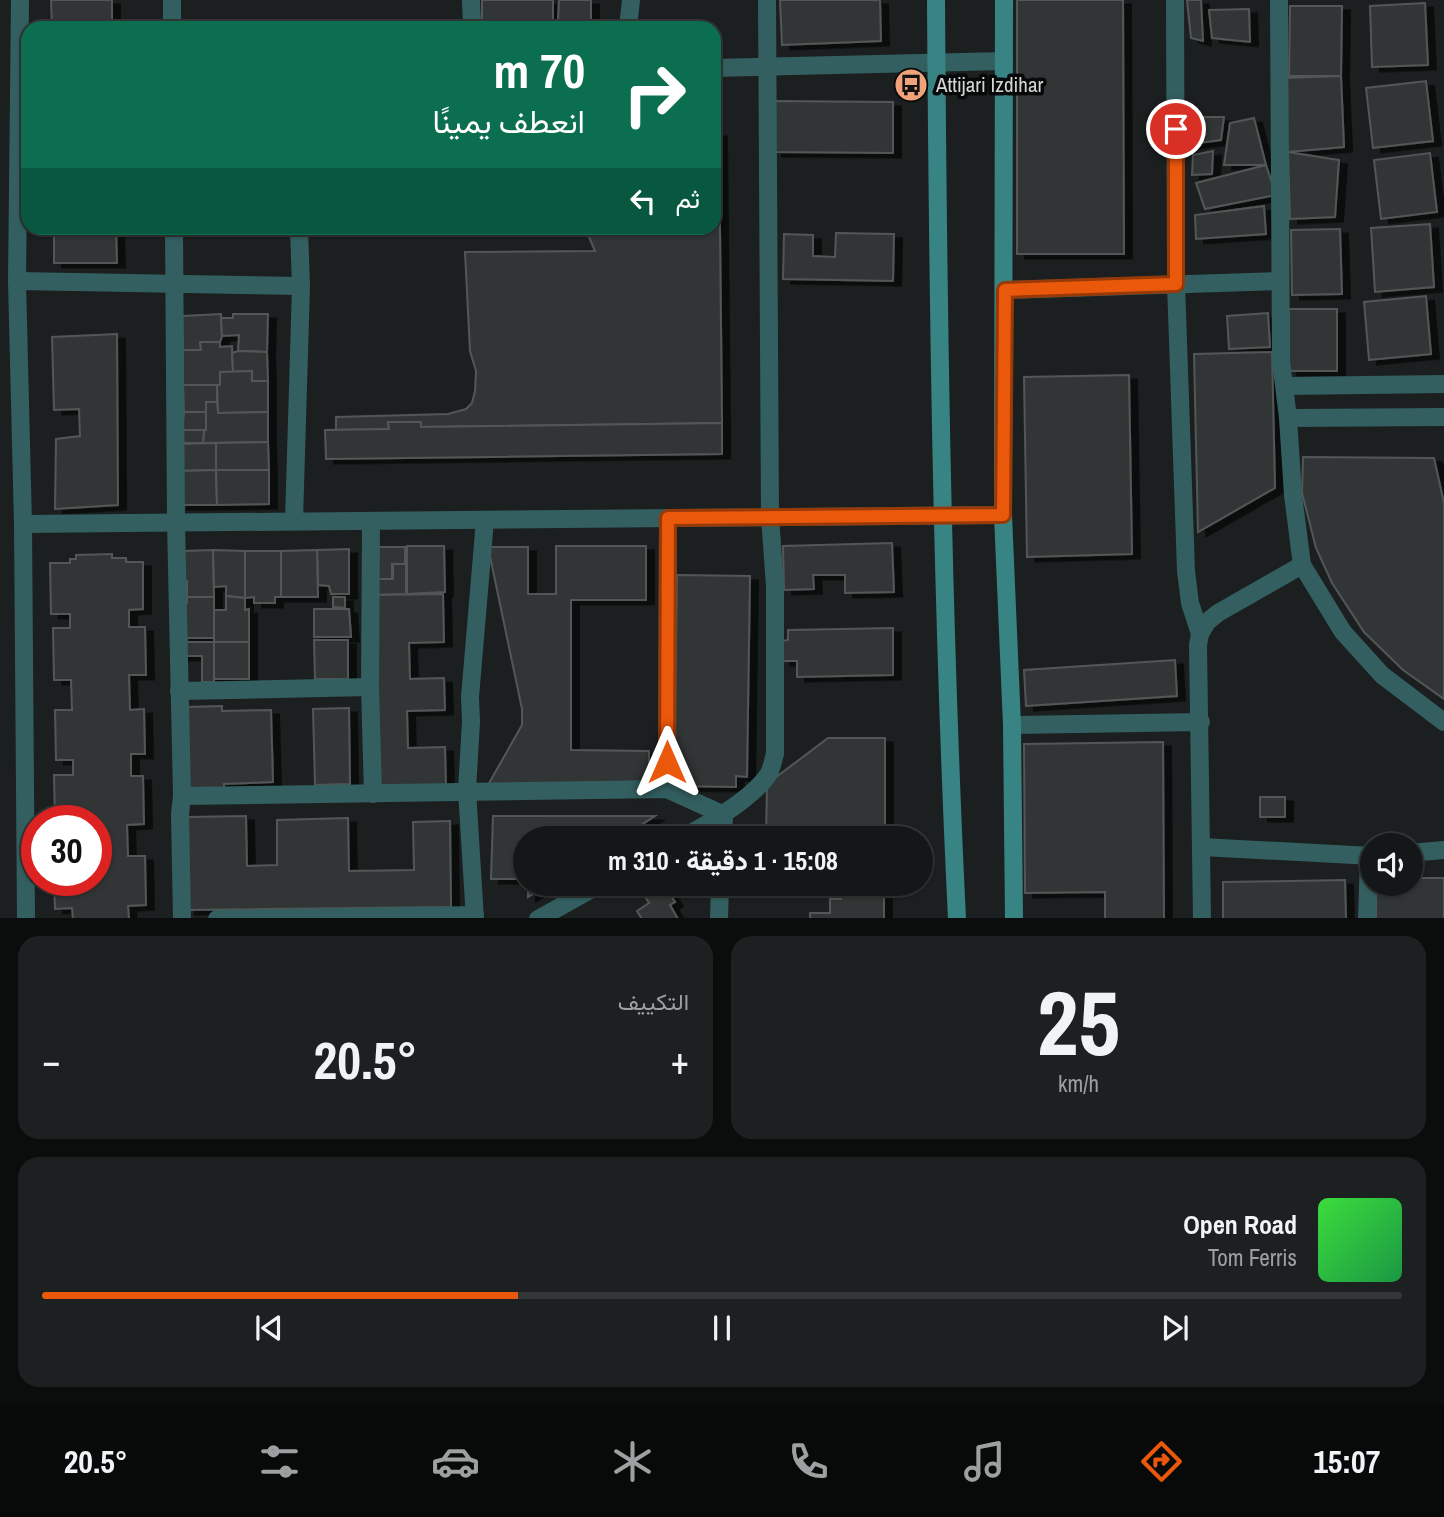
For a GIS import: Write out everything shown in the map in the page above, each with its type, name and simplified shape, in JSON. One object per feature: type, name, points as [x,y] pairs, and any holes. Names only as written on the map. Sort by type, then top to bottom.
[{"type":"main road","points":[[936,0],[941,515],[957,918]]},
{"type":"main road","points":[[1004,0],[1003,515],[1012,725],[1013,918]]},
{"type":"street","points":[[20,0],[18,281],[26,918]]},
{"type":"street","points":[[172,0],[173,21]]},
{"type":"street","points":[[471,0],[471,21]]},
{"type":"street","points":[[629,21],[631,0]]},
{"type":"street","points":[[704,826],[724,815],[769,774],[775,754],[767,0]]},
{"type":"street","points":[[1175,0],[1176,284],[1187,587],[1200,634],[1198,661],[1202,918]]},
{"type":"street","points":[[1279,0],[1281,361],[1302,565],[1343,632],[1382,675],[1444,722]]},
{"type":"street","points":[[721,68],[1004,61]]},
{"type":"street","points":[[174,235],[182,918]]},
{"type":"street","points":[[294,522],[301,286],[299,235]]},
{"type":"street","points":[[18,281],[301,286]]},
{"type":"street","points":[[1005,290],[1280,281]]},
{"type":"street","points":[[1285,386],[1444,384]]},
{"type":"street","points":[[1288,418],[1444,417]]},
{"type":"street","points":[[23,524],[1003,515]]},
{"type":"street","points":[[667,789],[668,518]]},
{"type":"street","points":[[346,918],[475,917],[467,790],[470,697],[485,520]]},
{"type":"street","points":[[371,521],[370,687],[373,794]]},
{"type":"street","points":[[1200,634],[1207,622],[1218,612],[1302,565]]},
{"type":"street","points":[[179,691],[370,687]]},
{"type":"street","points":[[1012,725],[1201,722]]},
{"type":"street","points":[[182,796],[667,789],[724,815]]},
{"type":"street","points":[[724,815],[724,826]]},
{"type":"street","points":[[1202,846],[1360,855]]},
{"type":"street","points":[[1423,852],[1444,850]]},
{"type":"street","points":[[540,918],[579,896]]},
{"type":"street","points":[[719,918],[720,896]]},
{"type":"street","points":[[1367,918],[1368,896]]},
{"type":"building","points":[[51,0],[112,0],[112,21],[52,21]]},
{"type":"building","points":[[482,0],[553,0],[553,21],[482,21]]},
{"type":"building","points":[[559,0],[591,0],[591,21],[558,20]]},
{"type":"building","points":[[780,0],[880,0],[881,41],[782,45]]},
{"type":"building","points":[[1017,0],[1123,0],[1124,254],[1017,254]]},
{"type":"building","points":[[1187,0],[1201,0],[1203,41],[1191,38]]},
{"type":"building","points":[[1425,3],[1428,65],[1372,67],[1370,6]]},
{"type":"building","points":[[1290,6],[1342,6],[1341,76],[1289,76]]},
{"type":"building","points":[[1249,9],[1250,42],[1212,38],[1209,10]]},
{"type":"building","points":[[1341,76],[1344,147],[1288,152],[1282,78]]},
{"type":"building","points":[[1426,81],[1433,141],[1373,148],[1366,88]]},
{"type":"building","points":[[774,101],[893,102],[893,153],[774,152]]},
{"type":"building","points":[[1192,117],[1224,117],[1221,140],[1190,144]]},
{"type":"building","points":[[1254,118],[1266,165],[1224,165],[1230,123]]},
{"type":"building","points":[[1213,151],[1212,174],[1192,175],[1193,155]]},
{"type":"building","points":[[1288,152],[1339,160],[1335,217],[1290,219]]},
{"type":"building","points":[[1430,153],[1437,212],[1381,219],[1374,160]]},
{"type":"building","points":[[1266,165],[1276,195],[1205,209],[1196,183]]},
{"type":"building","points":[[1264,206],[1266,234],[1196,239],[1195,215]]},
{"type":"building","points":[[1430,224],[1434,287],[1375,292],[1371,228]]},
{"type":"building","points":[[1340,229],[1342,294],[1292,295],[1291,230]]},
{"type":"building","points":[[836,233],[894,234],[893,281],[783,279],[784,234],[813,235],[813,256],[835,257]]},
{"type":"building","points":[[54,235],[116,235],[117,263],[54,263]]},
{"type":"building","points":[[720,235],[722,423],[421,427],[421,422],[388,422],[389,429],[336,430],[336,417],[448,414],[466,409],[472,403],[476,371],[470,351],[465,252],[595,251],[589,237]]},
{"type":"building","points":[[1426,296],[1431,354],[1369,360],[1364,302]]},
{"type":"building","points":[[1289,309],[1337,309],[1337,371],[1289,371]]},
{"type":"building","points":[[1268,313],[1270,347],[1229,349],[1227,316]]},
{"type":"building","points":[[221,314],[220,342],[200,342],[201,350],[183,350],[182,316]]},
{"type":"building","points":[[233,314],[268,314],[267,352],[238,351],[239,335],[222,336],[221,318],[233,318]]},
{"type":"building","points":[[117,334],[118,505],[55,509],[56,439],[80,436],[79,409],[54,410],[52,337]]},
{"type":"building","points":[[200,342],[220,342],[220,347],[232,346],[233,372],[220,372],[220,385],[183,385],[183,350],[201,350]]},
{"type":"building","points":[[267,352],[268,381],[252,381],[252,371],[233,372],[232,353]]},
{"type":"building","points":[[1272,352],[1275,488],[1198,532],[1194,354]]},
{"type":"building","points":[[252,371],[252,381],[268,381],[268,412],[218,413],[217,385],[220,385],[220,372]]},
{"type":"building","points":[[1129,375],[1132,554],[1027,557],[1024,377]]},
{"type":"building","points":[[183,385],[217,385],[217,402],[206,402],[206,412],[184,412]]},
{"type":"building","points":[[206,402],[217,402],[218,413],[268,412],[268,442],[203,443]]},
{"type":"building","points":[[184,412],[206,412],[206,430],[182,430]]},
{"type":"building","points":[[388,422],[421,422],[421,427],[722,423],[722,454],[326,459],[325,430],[389,429]]},
{"type":"building","points":[[182,430],[204,430],[203,443],[182,443]]},
{"type":"building","points":[[268,442],[269,470],[216,470],[216,443]]},
{"type":"building","points":[[216,443],[216,470],[179,471],[178,444]]},
{"type":"building","points":[[1303,457],[1434,458],[1444,503],[1444,699],[1403,670],[1364,632],[1332,583],[1316,548],[1302,493]]},
{"type":"building","points":[[216,470],[217,505],[179,505],[179,471]]},
{"type":"building","points":[[216,470],[269,470],[269,504],[217,505]]},
{"type":"building","points":[[892,543],[894,592],[845,593],[845,575],[813,575],[814,589],[784,590],[783,546]]},
{"type":"building","points":[[407,546],[444,546],[445,592],[407,594]]},
{"type":"building","points":[[556,546],[646,546],[646,600],[571,600],[571,750],[649,751],[649,785],[488,785],[522,725],[522,709],[488,547],[528,547],[528,594],[556,594]]},
{"type":"building","points":[[377,547],[405,547],[405,564],[392,564],[392,579],[377,579]]},
{"type":"building","points":[[349,549],[349,594],[331,594],[329,586],[318,585],[317,550]]},
{"type":"building","points":[[213,550],[214,597],[187,597],[187,581],[182,581],[181,551]]},
{"type":"building","points":[[213,550],[245,551],[245,598],[226,596],[226,586],[214,587]]},
{"type":"building","points":[[317,550],[318,597],[281,597],[281,551]]},
{"type":"building","points":[[245,551],[281,551],[281,597],[275,597],[275,603],[254,603],[254,597],[245,598]]},
{"type":"building","points":[[112,554],[112,558],[126,558],[126,562],[143,562],[143,609],[129,610],[129,627],[145,627],[146,675],[129,675],[130,710],[144,709],[145,754],[131,754],[131,776],[143,776],[144,824],[127,825],[128,856],[145,856],[146,905],[128,906],[129,918],[73,918],[72,908],[55,909],[55,896],[112,896],[112,805],[55,805],[54,775],[73,775],[73,760],[56,760],[55,710],[72,710],[71,680],[54,680],[53,628],[70,628],[70,614],[51,614],[50,563],[70,563],[70,559],[76,559],[76,555]]},
{"type":"building","points":[[393,564],[406,564],[406,594],[375,595],[378,579],[393,579]]},
{"type":"building","points":[[677,575],[750,576],[747,777],[736,776],[736,787],[674,786]]},
{"type":"building","points":[[443,594],[444,642],[409,643],[410,679],[444,678],[445,710],[407,711],[408,748],[445,747],[446,787],[377,789],[374,595]]},
{"type":"building","points":[[226,596],[245,598],[245,610],[249,609],[249,642],[214,642],[214,610],[226,610]]},
{"type":"building","points":[[187,597],[214,597],[214,638],[182,638],[182,603],[187,603]]},
{"type":"building","points":[[333,597],[345,597],[345,608],[333,607]]},
{"type":"building","points":[[314,609],[349,609],[351,637],[314,637]]},
{"type":"building","points":[[893,628],[893,675],[797,677],[797,661],[782,661],[782,641],[788,640],[788,630]]},
{"type":"building","points":[[314,640],[348,640],[348,679],[315,679]]},
{"type":"building","points":[[180,642],[214,642],[214,682],[202,682],[202,656],[180,656]]},
{"type":"building","points":[[214,642],[249,642],[249,679],[214,679]]},
{"type":"building","points":[[1175,660],[1177,696],[1026,706],[1024,670]]},
{"type":"building","points":[[222,706],[222,711],[271,710],[273,782],[224,784],[224,788],[187,790],[185,707]]},
{"type":"building","points":[[349,708],[350,784],[315,785],[313,709]]},
{"type":"building","points":[[828,738],[885,738],[885,826],[766,826],[767,784]]},
{"type":"building","points":[[1163,742],[1164,918],[1105,918],[1105,892],[1025,893],[1024,744]]},
{"type":"building","points":[[1260,797],[1285,797],[1285,817],[1260,817]]},
{"type":"building","points":[[246,816],[247,866],[277,865],[277,820],[348,818],[349,871],[414,870],[413,822],[450,821],[451,907],[187,910],[187,817]]},
{"type":"building","points":[[493,816],[655,816],[640,826],[513,826],[513,879],[491,879]]},
{"type":"building","points":[[1423,878],[1444,878],[1444,918],[1376,918],[1376,896],[1423,896]]},
{"type":"building","points":[[1345,880],[1346,918],[1223,918],[1223,882]]},
{"type":"building","points":[[649,896],[671,896],[675,902],[670,905],[677,918],[641,918],[637,911],[649,903],[646,898]]},
{"type":"building","points":[[841,896],[884,896],[884,918],[810,918],[810,913],[830,913],[830,899],[841,899]]},
{"type":"place","name":"Attijari Izdihar","points":[[911,85]]},
{"type":"route","points":[[667,762],[668,518],[1003,515],[1005,290],[1176,284],[1176,129]]}]
